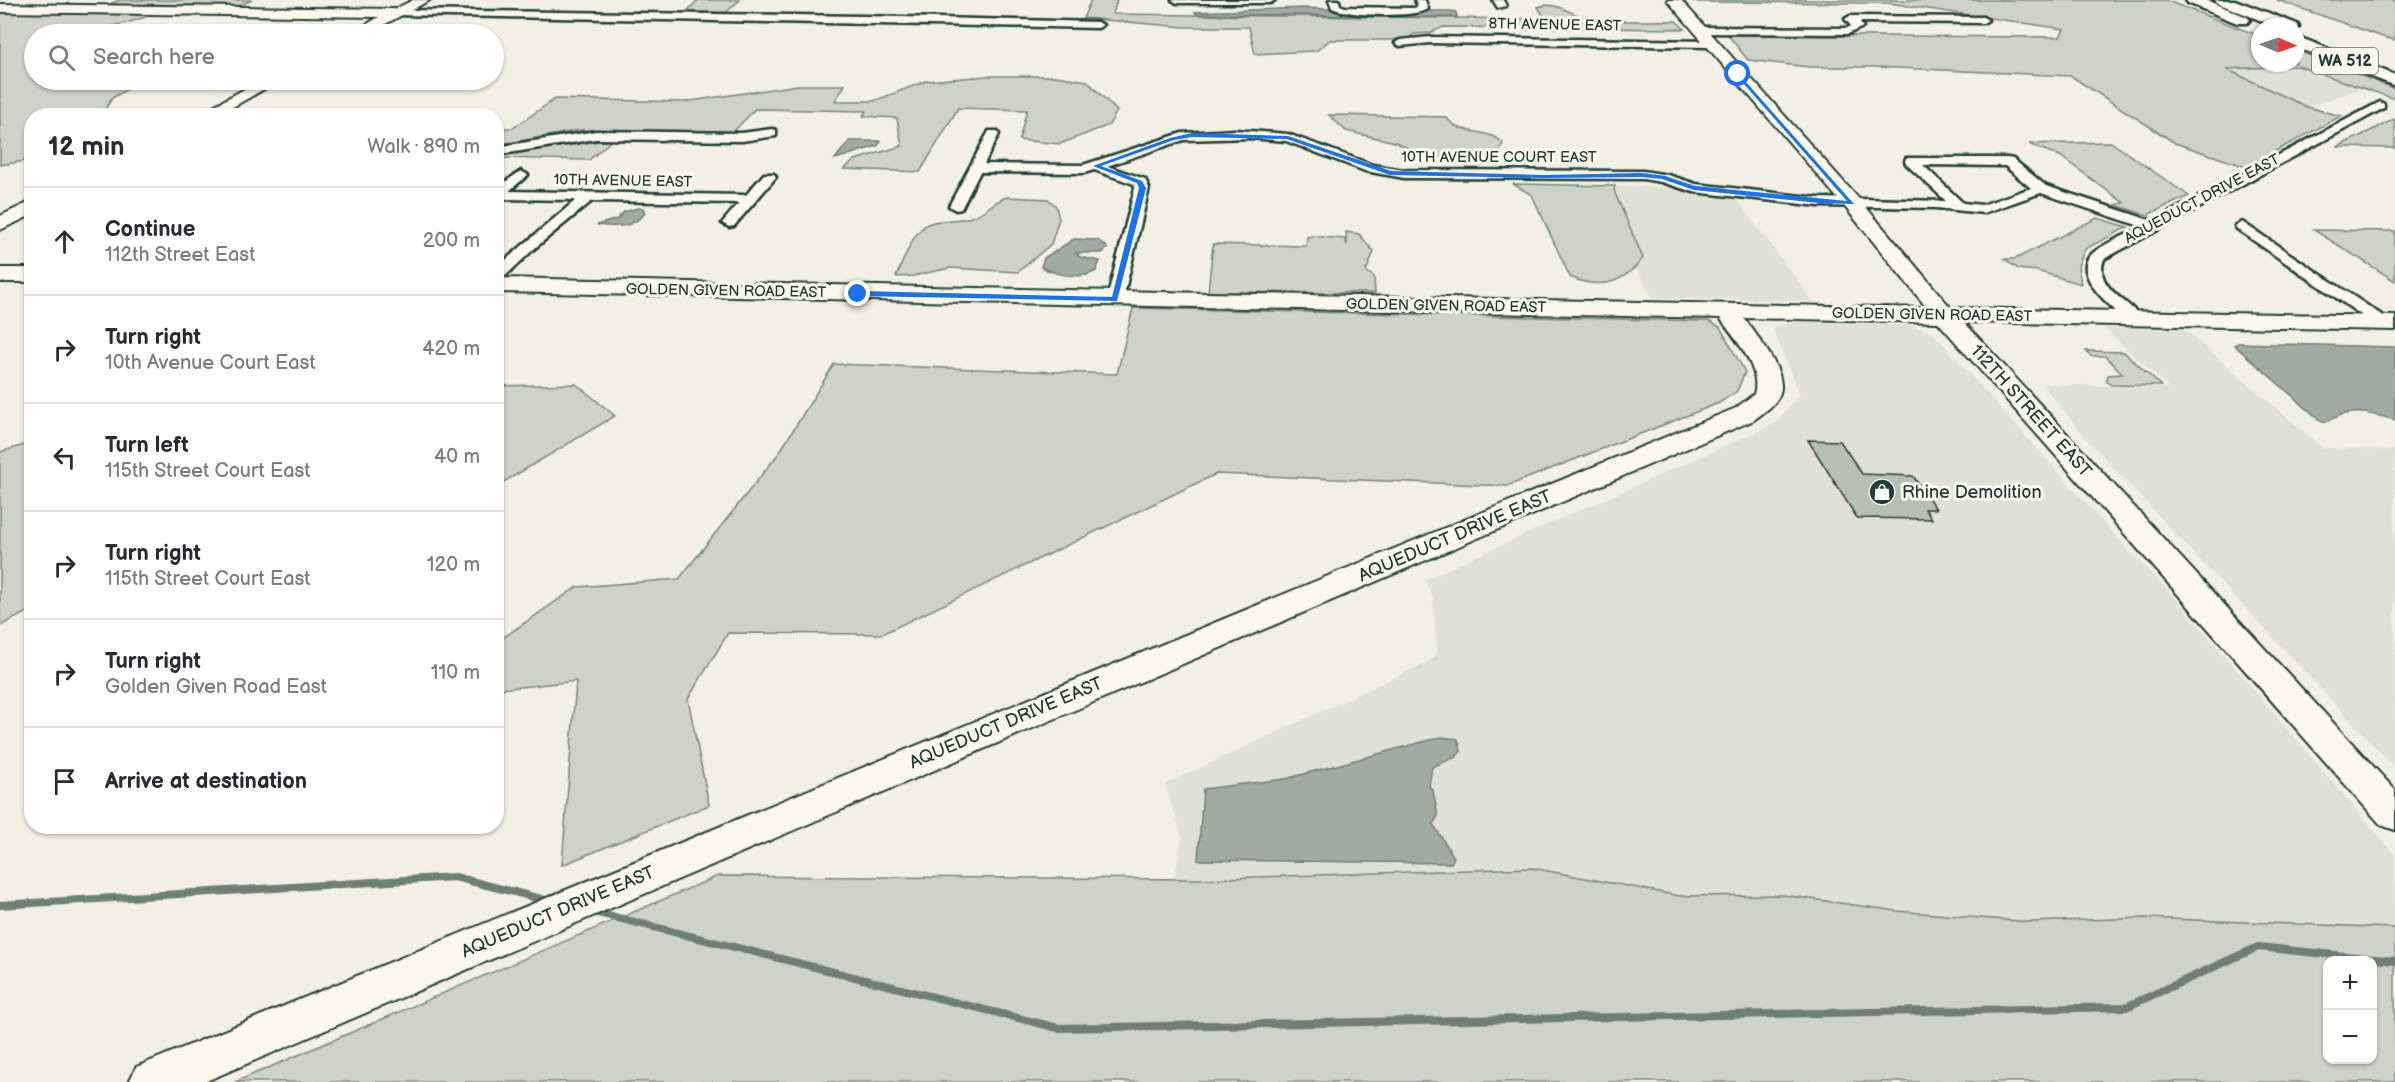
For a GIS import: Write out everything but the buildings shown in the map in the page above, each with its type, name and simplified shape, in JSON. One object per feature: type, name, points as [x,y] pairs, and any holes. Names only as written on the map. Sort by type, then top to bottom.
[{"type":"highway","points":[[2193,0],[2251,23]]},
{"type":"highway","points":[[2222,0],[2268,18]]},
{"type":"highway","name":"WA 512","points":[[2305,33],[2395,68]]},
{"type":"highway","name":"WA 512","points":[[2305,45],[2395,81]]},
{"type":"street","points":[[377,24],[423,0]]},
{"type":"street","points":[[1176,0],[1270,0]]},
{"type":"street","points":[[1334,0],[1338,9],[1348,10],[1422,4]]},
{"type":"street","name":"112TH STREET EAST","points":[[1674,0],[1852,203],[1945,315],[2395,815]]},
{"type":"street","points":[[0,8],[863,19],[1098,25]]},
{"type":"street","points":[[1699,30],[1848,31],[1858,27],[1850,19],[1983,20]]},
{"type":"street","name":"8TH AVENUE EAST","points":[[1400,43],[1430,40],[1711,44]]},
{"type":"street","points":[[218,108],[253,90]]},
{"type":"street","name":"AQUEDUCT DRIVE EAST","points":[[2135,319],[2102,288],[2092,269],[2098,255],[2380,106]]},
{"type":"street","points":[[504,150],[596,135],[742,136],[772,133]]},
{"type":"street","points":[[956,206],[993,134]]},
{"type":"street","name":"10TH AVENUE COURT EAST","points":[[976,168],[1076,170],[1096,166],[1182,137],[1199,135],[1272,136],[1288,138],[1390,173],[1642,175],[1663,178],[1694,188],[1819,201],[1959,205],[1983,209],[2041,189]]},
{"type":"street","points":[[1959,205],[1911,161],[2008,162],[2041,189],[2152,225]]},
{"type":"street","points":[[1096,166],[1140,182],[1142,188],[1115,299]]},
{"type":"street","points":[[504,189],[521,175]]},
{"type":"street","points":[[729,223],[769,177]]},
{"type":"street","name":"10TH AVENUE EAST","points":[[504,195],[749,199]]},
{"type":"street","points":[[504,269],[588,197]]},
{"type":"street","points":[[0,224],[24,211]]},
{"type":"street","points":[[2242,226],[2389,323]]},
{"type":"street","points":[[0,275],[24,275]]},
{"type":"street","name":"GOLDEN GIVEN ROAD EAST","points":[[504,285],[2389,323]]},
{"type":"street","name":"AQUEDUCT DRIVE EAST","points":[[152,1082],[1745,414],[1763,401],[1770,388],[1769,378],[1760,360],[1727,311]]},
{"type":"shaded area","points":[[120,0],[252,0],[232,9],[102,7]]},
{"type":"shaded area","points":[[698,0],[740,0],[724,14],[685,13]]},
{"type":"shaded area","points":[[1091,0],[1117,0],[1113,14],[1540,19],[1544,17],[1538,7],[1551,5],[1598,20],[1676,21],[1685,29],[1443,27],[1430,33],[1414,34],[1409,38],[1330,40],[1316,51],[1255,54],[1249,27],[1184,27],[1083,18]]},
{"type":"shaded area","points":[[1693,0],[2165,0],[2251,33],[2251,68],[2226,69],[2307,107],[2341,116],[2246,167],[2175,143],[2071,76],[1875,67],[1809,67],[1748,60],[1728,35],[2060,37],[2064,29],[1888,3],[1694,2]]},
{"type":"shaded area","points":[[2277,0],[2395,0],[2395,40],[2383,37]]},
{"type":"shaded area","points":[[1305,8],[1371,11],[1372,16],[1196,14],[1195,12]]},
{"type":"shaded area","points":[[1376,11],[1452,11],[1456,12],[1457,17],[1379,17]]},
{"type":"shaded area","points":[[0,12],[154,14],[121,24],[24,24],[24,90],[126,90],[112,98],[106,108],[24,108],[24,161],[0,165]]},
{"type":"shaded area","points":[[2305,54],[2395,89],[2395,99],[2305,68]]},
{"type":"shaded area","points":[[2251,68],[2251,72],[2305,72],[2305,68],[2363,88],[2307,107],[2224,69]]},
{"type":"shaded area","points":[[988,76],[1056,76],[1087,81],[1117,111],[1109,125],[1060,144],[1019,140],[1027,110],[958,108],[920,172],[844,169],[855,160],[902,146],[897,118],[863,116],[866,111],[755,109],[733,132],[581,130],[504,144],[504,128],[513,128],[555,99],[684,102],[798,85],[845,85],[835,101],[874,101],[926,81]]},
{"type":"shaded area","points":[[1329,115],[1446,117],[1459,127],[1489,135],[1503,143],[1500,151],[1491,157],[1423,155],[1395,142],[1346,131]]},
{"type":"shaded area","points":[[2395,119],[2395,148],[2337,147]]},
{"type":"shaded area","points":[[613,139],[589,160],[504,158],[504,155]]},
{"type":"shaded area","points":[[849,141],[881,142],[877,146],[835,159]]},
{"type":"shaded area","points":[[2111,142],[2189,196],[2147,215],[2115,205],[2124,203],[2060,156],[2029,144]]},
{"type":"shaded area","points":[[1513,184],[1615,186],[1614,191],[1643,258],[1627,274],[1610,282],[1591,283],[1570,277],[1532,195]]},
{"type":"shaded area","points":[[1592,186],[1702,187],[1710,198],[1736,198],[1813,301],[1652,298]]},
{"type":"shaded area","points":[[1007,197],[1048,199],[1056,206],[1059,219],[1051,244],[1018,272],[950,268],[913,276],[896,277],[913,239],[924,227],[930,223],[971,217]]},
{"type":"shaded area","points":[[643,208],[645,213],[634,222],[617,226],[597,225],[617,219],[624,212]]},
{"type":"shaded area","points":[[2097,218],[2128,227],[2085,249],[2078,266],[2081,284],[2037,271],[2018,269],[2005,259],[2015,259]]},
{"type":"shaded area","points":[[2314,230],[2395,231],[2395,281]]},
{"type":"shaded area","points":[[1346,232],[1359,234],[1374,252],[1366,271],[1374,277],[1375,293],[1208,292],[1213,244],[1306,246],[1307,237],[1312,236],[1345,239],[1347,245]]},
{"type":"shaded area","points":[[1074,239],[1097,240],[1106,246],[1107,249],[1102,253],[1076,253],[1080,257],[1100,261],[1096,271],[1076,276],[1041,267],[1044,258]]},
{"type":"shaded area","points":[[1133,308],[1708,321],[1720,327],[1745,372],[1737,391],[1719,403],[1507,486],[1216,474],[882,634],[728,633],[688,699],[709,805],[562,865],[576,681],[504,689],[504,637],[577,587],[679,579],[779,453],[834,364],[1117,374]]},
{"type":"shaded area","points":[[1795,322],[1908,325],[1932,332],[2131,553],[2170,592],[2395,855],[2395,928],[2145,918],[2029,922],[1897,911],[1783,895],[1680,897],[1532,868],[1174,879],[1182,837],[1165,784],[1430,661],[1437,654],[1433,599],[1425,579],[1776,423],[1799,394],[1774,332],[1774,326]]},
{"type":"shaded area","points":[[2104,328],[2184,329],[2323,448],[2395,450],[2395,768],[2090,443],[2042,384],[2169,388]]},
{"type":"shaded area","points":[[2238,343],[2395,347],[2395,420],[2377,415],[2352,413],[2343,414],[2326,422],[2320,420],[2234,345]]},
{"type":"shaded area","points":[[2086,351],[2124,352],[2161,386],[2111,385],[2106,381],[2108,375],[2123,374],[2105,356],[2091,356]]},
{"type":"shaded area","points":[[576,384],[615,416],[504,482],[504,386]]},
{"type":"shaded area","points":[[24,445],[24,614],[0,626],[0,452]]},
{"type":"shaded area","points":[[1441,737],[1458,739],[1461,751],[1456,757],[1432,767],[1429,786],[1433,791],[1438,816],[1433,824],[1454,857],[1451,863],[1198,860],[1203,789],[1285,779]]},
{"type":"shaded area","points":[[1532,868],[1680,896],[1783,895],[1897,911],[2029,922],[2145,918],[2395,928],[2395,1082],[235,1082],[718,876],[1197,879]]},
{"type":"waterway","points":[[0,905],[455,877],[549,901]]},
{"type":"waterway","points":[[594,912],[1058,1028],[2126,1007],[2258,947],[2395,961]]},
{"type":"place","name":"Rhine Demolition","points":[[1882,492]]},
{"type":"route","points":[[858,294],[1115,299],[1142,188],[1140,182],[1096,166],[1172,139],[1192,135],[1288,138],[1378,171],[1390,173],[1642,175],[1663,178],[1694,188],[1852,203],[1738,74]]}]
